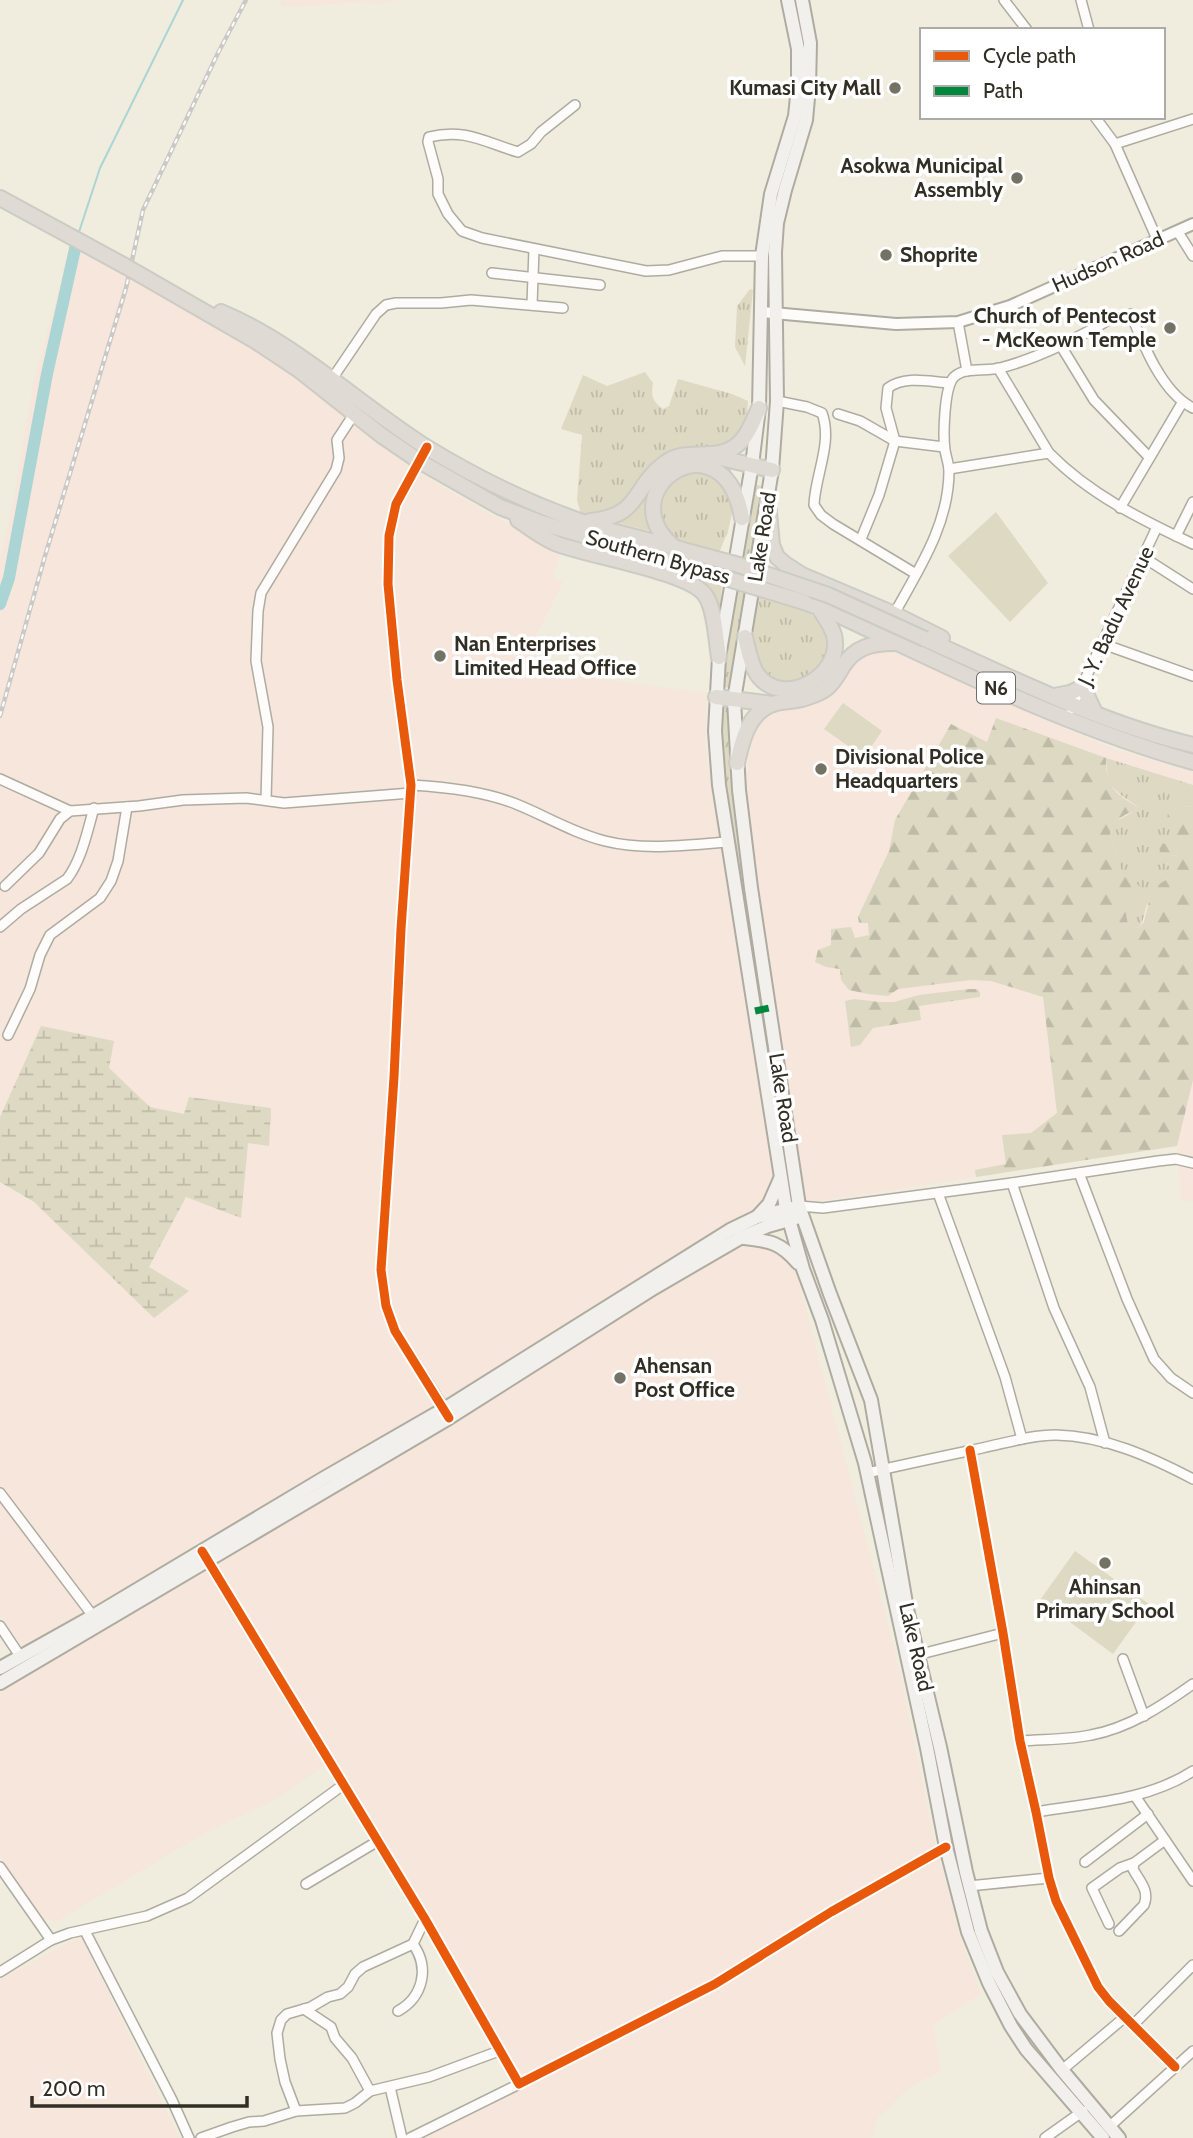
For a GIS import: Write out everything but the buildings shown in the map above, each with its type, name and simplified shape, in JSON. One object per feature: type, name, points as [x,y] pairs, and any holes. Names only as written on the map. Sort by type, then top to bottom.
[{"type":"highway","name":"Southern Bypass","points":[[0,198],[159,285],[235,318],[354,414],[419,461],[500,507],[542,523],[811,604],[1067,719],[1193,762]]},
{"type":"highway","name":"Southern Bypass","points":[[257,335],[332,379],[427,447],[530,502],[582,522],[739,565],[828,595],[1073,705],[1165,738],[1193,745]]},
{"type":"highway","points":[[712,456],[739,443],[759,408]]},
{"type":"highway","points":[[582,522],[609,518],[625,510],[656,471],[674,457],[692,453],[772,470]]},
{"type":"highway","points":[[679,549],[661,533],[653,514],[655,495],[659,487],[677,469],[696,465],[721,474],[737,498],[742,519]]},
{"type":"highway","points":[[768,502],[772,545],[785,564],[802,575],[937,634],[959,653]]},
{"type":"highway","points":[[500,507],[555,543],[636,565],[699,588],[711,606],[719,657]]},
{"type":"highway","points":[[745,637],[752,665],[759,676],[779,689],[790,690],[808,685],[823,674],[834,656],[833,634],[811,604]]},
{"type":"highway","points":[[716,696],[774,704],[799,700],[828,687],[847,660],[863,647],[878,643],[897,643]]},
{"type":"highway","points":[[1054,696],[1083,687],[1095,713]]},
{"type":"highway","points":[[737,763],[744,733],[755,717],[774,704]]},
{"type":"main road","name":"Lake Road","points":[[788,0],[798,48],[798,87],[795,116],[771,194],[762,256],[759,408],[752,465],[719,657],[715,731],[719,785],[787,1214],[822,1320],[867,1473],[946,1847],[968,1932],[989,1983],[1026,2049],[1106,2132],[1119,2138]]},
{"type":"main road","name":"Lake Road","points":[[802,0],[810,43],[806,120],[777,223],[777,401],[772,470],[734,700],[739,790],[751,888],[801,1211],[871,1400],[907,1609],[981,1931],[997,1972],[1020,2014],[1062,2070],[1086,2109]]},
{"type":"main road","points":[[757,1217],[769,1204],[780,1178]]},
{"type":"main road","points":[[447,1413],[670,1266],[730,1230],[757,1217],[801,1211]]},
{"type":"main road","points":[[0,1683],[205,1556],[324,1478],[447,1413],[654,1288],[787,1214]]},
{"type":"main road","points":[[740,1238],[770,1241],[781,1246],[803,1269]]},
{"type":"main road","points":[[0,1668],[205,1556]]},
{"type":"street","points":[[1004,0],[1025,28]]},
{"type":"street","points":[[1081,0],[1088,28]]},
{"type":"street","points":[[575,105],[518,152],[477,136],[461,133],[429,138],[438,179],[438,194],[448,214],[462,232],[646,271],[669,270],[722,256],[762,256]]},
{"type":"street","points":[[1096,119],[1115,144],[1157,239]]},
{"type":"street","points":[[1115,144],[1193,119]]},
{"type":"street","name":"Hudson Road","points":[[762,312],[896,324],[958,322],[1010,306],[1193,224]]},
{"type":"street","points":[[1178,232],[1193,256]]},
{"type":"street","points":[[532,306],[534,249]]},
{"type":"street","points":[[492,273],[600,285]]},
{"type":"street","points":[[332,379],[376,314],[386,305],[471,300],[563,308]]},
{"type":"street","points":[[1131,314],[1144,348],[1156,369],[1182,403],[1193,408]]},
{"type":"street","points":[[894,614],[938,530],[944,507],[950,469],[944,447],[945,410],[950,383],[955,375],[967,371],[998,369],[1061,346],[1112,318]]},
{"type":"street","points":[[958,322],[967,371]]},
{"type":"street","points":[[1061,346],[1094,400],[1149,457]]},
{"type":"street","points":[[998,369],[1049,453],[1059,463],[1120,508],[1193,544]]},
{"type":"street","points":[[861,540],[879,495],[895,441],[886,408],[888,388],[896,382],[909,380],[950,383]]},
{"type":"street","points":[[777,401],[822,413],[826,425],[823,460],[814,505],[821,515],[916,574]]},
{"type":"street","points":[[1120,508],[1182,403]]},
{"type":"street","points":[[266,800],[268,727],[256,660],[261,593],[336,470],[339,458],[337,440],[354,414]]},
{"type":"street","points":[[838,414],[860,421],[895,441],[944,447]]},
{"type":"street","points":[[427,447],[396,504],[389,536],[388,584],[411,789],[381,1270],[386,1306],[395,1331],[447,1413]]},
{"type":"street","points":[[950,469],[1049,453]]},
{"type":"street","points":[[1176,536],[1193,502]]},
{"type":"street","name":"J. Y. Badu Avenue","points":[[1067,719],[1157,527]]},
{"type":"street","points":[[1143,558],[1193,590]]},
{"type":"street","points":[[1103,644],[1193,676]]},
{"type":"street","points":[[0,779],[70,811]]},
{"type":"street","points":[[5,886],[39,853],[60,818],[70,811],[183,800],[246,798],[284,803],[411,789],[445,788],[492,796],[582,834],[628,845],[728,842]]},
{"type":"street","points":[[8,1035],[30,989],[40,955],[50,935],[100,898],[111,881],[118,861],[127,807]]},
{"type":"street","points":[[0,927],[71,873],[78,860],[94,808]]},
{"type":"street","points":[[801,1211],[1158,1161],[1193,1163]]},
{"type":"street","points":[[1079,1173],[1127,1299],[1154,1359],[1171,1378],[1193,1393]]},
{"type":"street","points":[[1012,1183],[1054,1308],[1090,1387],[1105,1443]]},
{"type":"street","points":[[937,1192],[1005,1377],[1022,1439]]},
{"type":"street","points":[[867,1473],[1022,1439],[1056,1435],[1105,1443],[1153,1458],[1193,1479]]},
{"type":"street","points":[[970,1450],[1020,1741],[1056,1901],[1098,1987],[1175,2067]]},
{"type":"street","points":[[0,1493],[93,1616]]},
{"type":"street","points":[[205,1556],[425,1919],[519,2084]]},
{"type":"street","points":[[0,1626],[20,1656]]},
{"type":"street","points":[[918,1655],[1003,1633]]},
{"type":"street","points":[[1123,1659],[1144,1716]]},
{"type":"street","points":[[1020,1741],[1090,1735],[1110,1730],[1160,1708],[1193,1684]]},
{"type":"street","points":[[1036,1812],[1136,1796],[1181,1779],[1193,1771]]},
{"type":"street","points":[[0,1972],[51,1940],[147,1916],[188,1898],[343,1786]]},
{"type":"street","points":[[1136,1796],[1193,1881]]},
{"type":"street","points":[[1085,1862],[1147,1814]]},
{"type":"street","points":[[1109,1924],[1092,1888],[1120,1868],[1134,1863],[1165,1840]]},
{"type":"street","points":[[306,1884],[378,1841]]},
{"type":"street","points":[[410,2138],[715,1984],[831,1912],[946,1847]]},
{"type":"street","points":[[1119,1931],[1146,1900],[1145,1889],[1133,1869],[1134,1863]]},
{"type":"street","points":[[0,1867],[51,1940]]},
{"type":"street","points":[[969,1886],[1049,1878]]},
{"type":"street","points":[[296,2111],[285,2082],[277,2033],[281,2020],[287,2014],[340,1994],[363,1967],[413,1944],[425,1919]]},
{"type":"street","points":[[85,1931],[189,2138]]},
{"type":"street","points":[[398,2011],[408,2006],[421,1986],[421,1959],[413,1944]]},
{"type":"street","points":[[1133,2025],[1193,1965]]},
{"type":"street","points":[[304,2009],[331,2027],[335,2038],[352,2058],[370,2091]]},
{"type":"street","points":[[1062,2070],[1125,2017]]},
{"type":"street","points":[[201,2138],[240,2124],[264,2121],[296,2111],[345,2108],[370,2091],[448,2071],[499,2051]]},
{"type":"street","points":[[1106,2132],[1193,2051]]},
{"type":"street","points":[[390,2087],[402,2138]]},
{"type":"street","points":[[1049,2137],[1086,2109]]},
{"type":"shaded area","points":[[281,0],[400,0],[377,4],[367,2],[280,7]]},
{"type":"shaded area","points":[[71,241],[236,335],[308,385],[394,455],[441,486],[560,553],[553,577],[563,582],[527,654],[561,674],[707,693],[705,744],[709,772],[749,771],[746,741],[758,721],[777,711],[817,703],[834,690],[849,669],[875,651],[902,647],[1040,718],[1114,749],[1193,772],[1193,1201],[1181,1201],[1177,1146],[754,1211],[797,1275],[896,1655],[934,1839],[961,1940],[981,1994],[933,2025],[941,2071],[911,2086],[878,2118],[871,2138],[419,2138],[525,2086],[333,1759],[277,1799],[208,1831],[56,1922],[41,1918],[0,1855],[0,1692],[39,1669],[0,1616],[0,1182],[19,1195],[189,1291],[149,1268],[187,1197],[241,1217],[248,1143],[271,1108],[189,1097],[184,1114],[150,1107],[109,1068],[42,1026],[0,1117],[0,560],[33,386]]},
{"type":"shaded area","points":[[81,1936],[179,2138],[0,2138],[0,1980]]},
{"type":"green space","points":[[750,289],[753,290],[745,366],[735,347],[737,306]]},
{"type":"green space","points":[[645,372],[653,383],[654,401],[663,409],[669,406],[678,379],[748,401],[743,429],[738,437],[722,447],[684,449],[666,455],[622,504],[605,512],[581,514],[577,500],[582,435],[561,429],[583,375],[607,386]]},
{"type":"green space","points":[[692,459],[733,463],[730,475],[705,462],[695,461],[676,466],[661,478],[652,496],[650,513],[657,533],[611,521],[634,506],[667,469]]},
{"type":"green space","points":[[698,470],[721,480],[733,509],[719,553],[678,539],[666,528],[663,521],[660,499],[673,478]]},
{"type":"green space","points":[[753,484],[761,486],[750,561],[739,557]]},
{"type":"green space","points":[[996,512],[1048,583],[1010,622],[948,556]]},
{"type":"green space","points":[[682,571],[722,582],[719,630],[716,617]]},
{"type":"green space","points":[[736,586],[746,590],[733,686],[729,688],[725,687],[723,681]]},
{"type":"green space","points":[[756,594],[806,611],[820,620],[829,639],[827,656],[817,673],[799,683],[777,681],[763,672],[750,637]]},
{"type":"green space","points":[[720,700],[731,701],[793,1202],[787,1201],[723,780]]},
{"type":"green space","points":[[843,703],[882,731],[864,757],[824,729]]},
{"type":"green space","points":[[996,718],[1106,758],[1108,776],[1114,789],[1124,799],[1140,808],[1139,812],[1129,813],[1121,818],[1110,833],[1121,869],[1140,887],[1126,912],[1128,923],[1138,928],[1144,922],[1152,889],[1170,877],[1167,863],[1151,862],[1145,859],[1146,854],[1152,849],[1160,852],[1162,843],[1166,844],[1172,856],[1175,856],[1177,853],[1167,820],[1168,812],[1183,806],[1193,807],[1193,1080],[1177,1146],[976,1177],[975,1170],[1006,1164],[1002,1135],[1031,1133],[1057,1113],[1043,997],[991,981],[970,980],[898,989],[888,996],[868,994],[849,990],[841,980],[840,969],[815,962],[818,950],[831,945],[831,929],[851,927],[855,938],[869,935],[868,923],[859,923],[858,917],[889,851],[895,820],[951,724],[987,742]]},
{"type":"green space","points":[[1106,758],[1193,785],[1193,807],[1183,806],[1175,843],[1177,853],[1175,856],[1157,853],[1170,867],[1170,877],[1152,897],[1138,928],[1128,923],[1127,906],[1136,893],[1132,882],[1121,870],[1110,833],[1115,822],[1140,808],[1108,783]]},
{"type":"green space","points":[[977,989],[980,997],[919,1006],[921,1020],[873,1028],[860,1045],[851,1047],[845,1001],[854,999],[894,1002],[919,995]]},
{"type":"green space","points":[[41,1026],[114,1041],[109,1068],[150,1107],[184,1114],[189,1097],[271,1108],[269,1146],[248,1143],[241,1218],[186,1197],[149,1267],[189,1291],[154,1318],[34,1202],[0,1182],[0,1117]]},
{"type":"green space","points":[[1075,1551],[1149,1604],[1113,1654],[1040,1600]]},
{"type":"waterway","points":[[78,235],[100,168],[183,0]]},
{"type":"waterway","points":[[0,604],[9,578],[47,374],[77,240]]},
{"type":"railway","points":[[0,716],[126,288],[143,210],[246,0]]},
{"type":"marked path","points":[[755,1011],[769,1008]]},
{"type":"cycle path","points":[[427,447],[396,504],[389,536],[388,584],[411,785],[381,1270],[386,1306],[395,1331],[449,1418]]},
{"type":"cycle path","points":[[970,1450],[1020,1741],[1056,1901],[1098,1987],[1175,2067]]},
{"type":"cycle path","points":[[202,1551],[425,1919],[519,2084],[715,1984],[831,1912],[946,1847]]},
{"type":"place","name":"Kumasi City Mall","points":[[895,88]]},
{"type":"place","name":"Asokwa Municipal Assembly","points":[[1017,178]]},
{"type":"place","name":"Shoprite","points":[[886,255]]},
{"type":"place","name":"Church of Pentecost - McKeown Temple","points":[[1170,328]]},
{"type":"place","name":"Nan Enterprises Limited Head Office","points":[[440,656]]},
{"type":"place","name":"Divisional Police Headquarters","points":[[821,769]]},
{"type":"place","name":"Ahensan Post Office","points":[[620,1378]]},
{"type":"place","name":"Ahinsan Primary School","points":[[1105,1563]]}]
